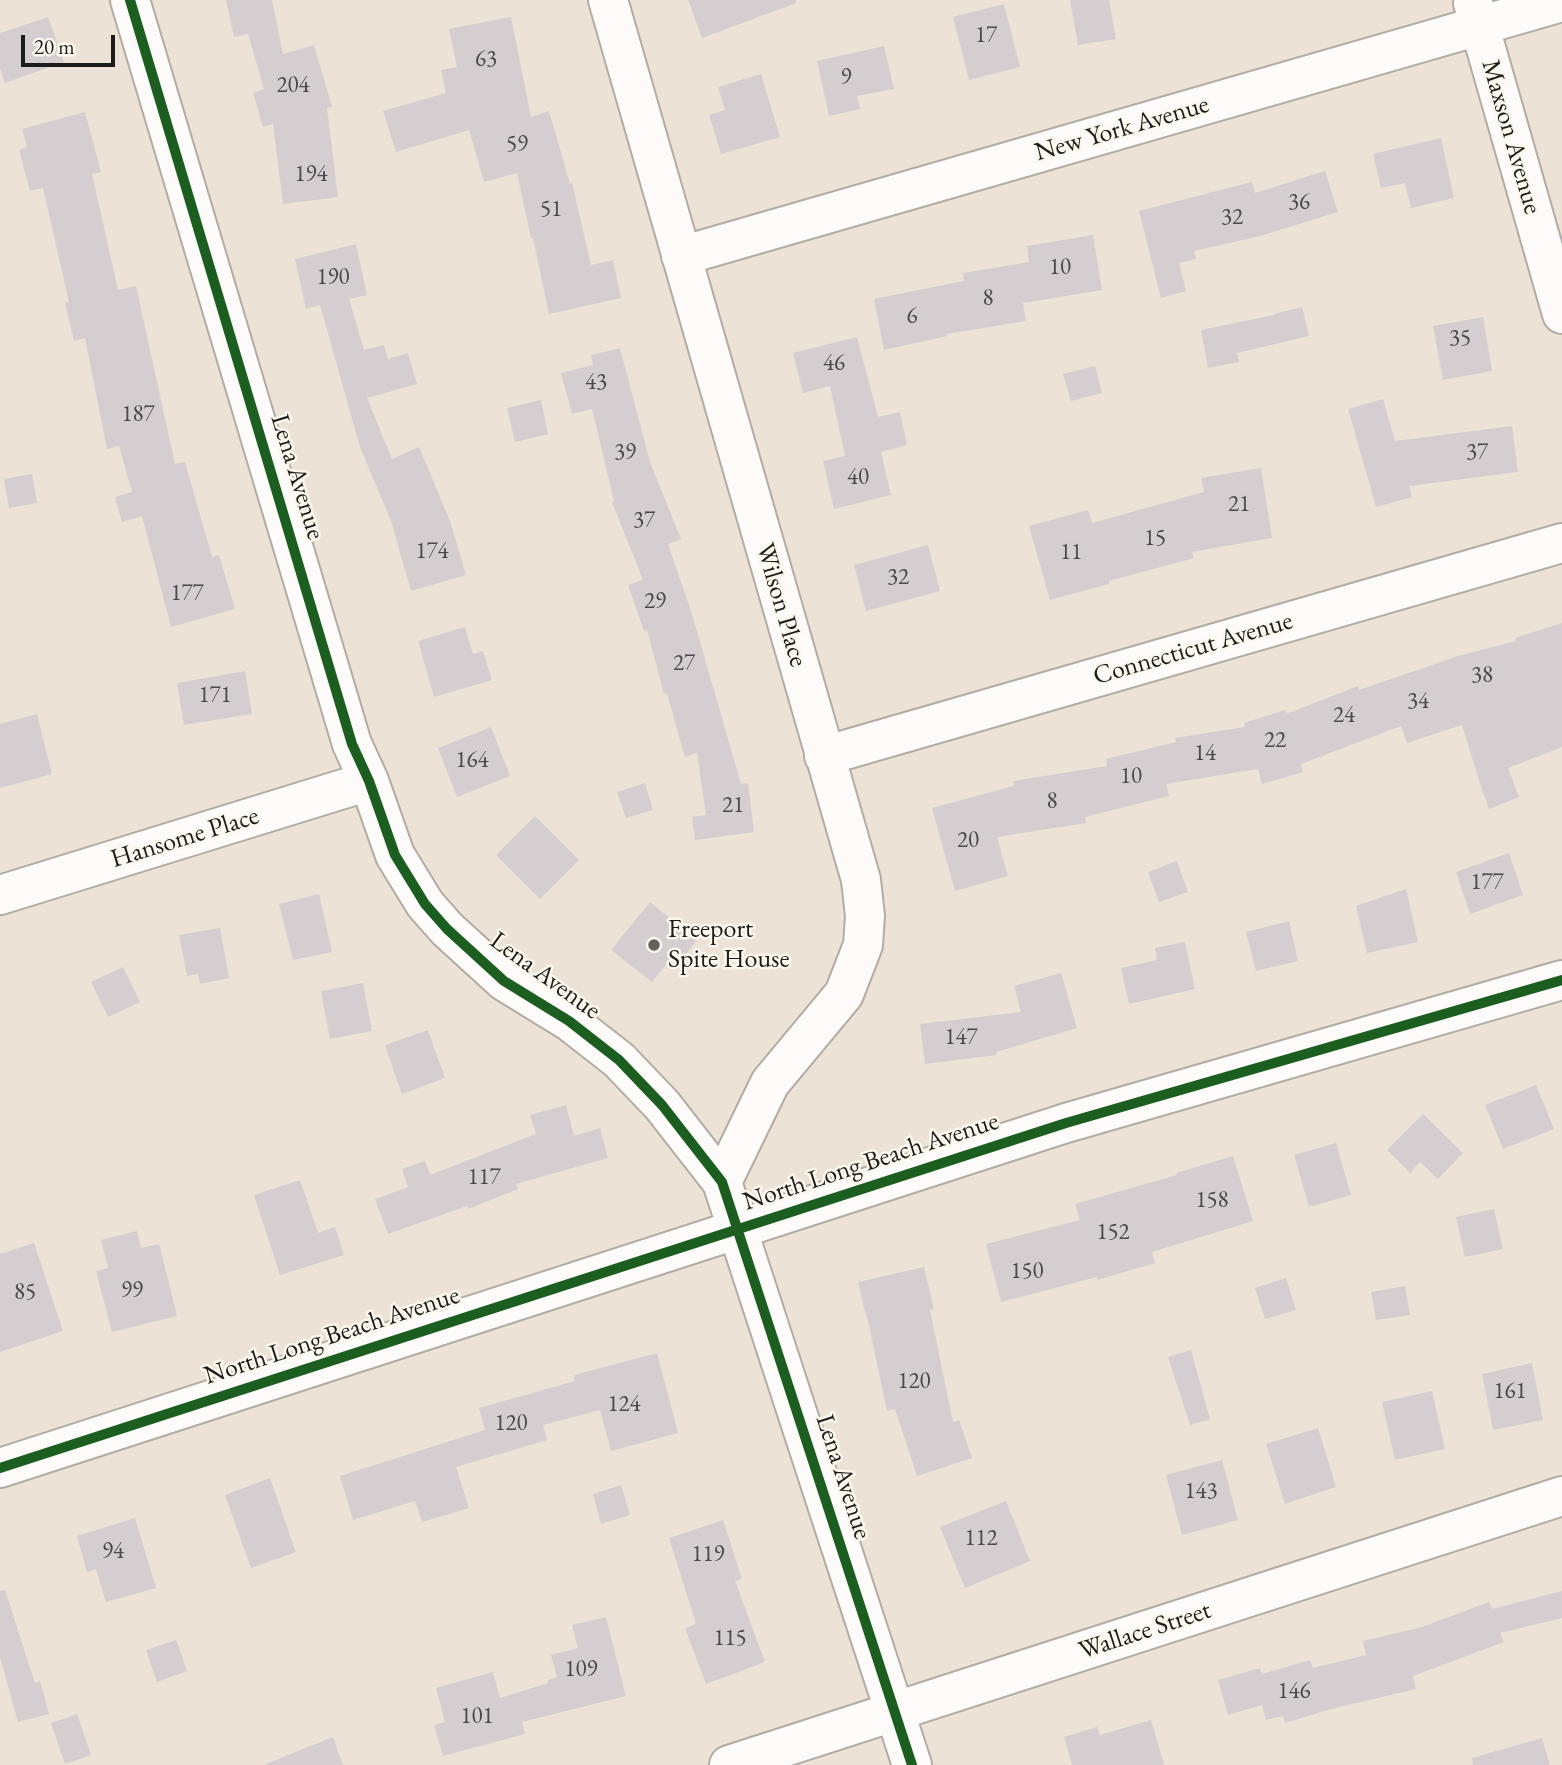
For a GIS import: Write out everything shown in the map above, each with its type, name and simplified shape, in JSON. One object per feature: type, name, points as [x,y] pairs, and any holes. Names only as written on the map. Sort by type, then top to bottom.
[{"type":"street","name":"Lena Avenue","points":[[130,0],[352,744],[369,781],[395,855],[425,904],[447,929],[504,981],[569,1021],[619,1060],[662,1105],[722,1182],[912,1765]]},
{"type":"street","name":"Wilson Place","points":[[608,0],[861,880],[865,916],[863,945],[844,994],[769,1083],[722,1182]]},
{"type":"street","name":"New York Avenue","points":[[681,256],[1476,13],[1562,2]]},
{"type":"street","name":"Maxson Avenue","points":[[1476,13],[1562,314]]},
{"type":"street","name":"Connecticut Avenue","points":[[824,756],[1562,543]]},
{"type":"street","name":"Hansome Place","points":[[0,895],[369,781]]},
{"type":"street","name":"North Long Beach Avenue","points":[[0,1468],[1066,1123],[1562,980]]},
{"type":"street","name":"Wallace Street","points":[[729,1765],[1562,1496]]},
{"type":"building","points":[[226,0],[272,0],[283,54],[314,45],[332,107],[327,108],[338,197],[283,204],[273,124],[263,127],[253,93],[264,89],[248,34],[234,37]]},
{"type":"building","points":[[688,0],[796,0],[796,3],[702,38]]},
{"type":"building","points":[[1070,0],[1109,0],[1116,39],[1078,45]]},
{"type":"building","points":[[1004,4],[1020,67],[969,80],[953,17]]},
{"type":"building","points":[[48,17],[64,62],[5,83],[0,69],[0,33]]},
{"type":"building","points":[[511,17],[531,117],[549,111],[570,184],[572,183],[591,265],[613,260],[621,298],[549,314],[517,173],[484,182],[469,130],[396,152],[383,111],[446,93],[441,70],[457,67],[449,29]]},
{"type":"building","points":[[884,46],[894,89],[857,96],[860,109],[829,116],[817,61]]},
{"type":"building","points":[[761,74],[780,137],[721,154],[709,115],[725,110],[718,87]]},
{"type":"building","points":[[85,112],[101,172],[92,174],[118,290],[136,286],[175,464],[185,462],[212,557],[219,555],[235,609],[171,627],[142,516],[122,522],[115,497],[132,492],[119,446],[107,449],[85,338],[74,341],[65,303],[69,302],[43,188],[30,191],[19,150],[27,147],[22,129]]},
{"type":"building","points":[[1441,138],[1454,198],[1411,208],[1405,183],[1381,188],[1373,154]]},
{"type":"building","points":[[1325,171],[1338,212],[1260,236],[1194,251],[1196,259],[1179,263],[1186,291],[1161,298],[1139,211],[1252,182],[1255,193]]},
{"type":"building","points":[[1093,235],[1102,290],[1023,303],[1026,321],[947,334],[884,350],[874,299],[964,281],[963,273],[1029,262],[1027,246]]},
{"type":"building","points":[[356,244],[367,295],[349,299],[364,350],[384,345],[388,359],[408,353],[417,384],[367,398],[392,459],[419,447],[450,521],[466,575],[411,591],[391,521],[360,447],[320,305],[306,309],[295,259]]},
{"type":"building","points":[[1302,307],[1309,336],[1237,353],[1239,362],[1208,368],[1201,330]]},
{"type":"building","points":[[1483,317],[1492,371],[1443,380],[1433,326]]},
{"type":"building","points":[[857,337],[878,417],[900,412],[907,445],[881,452],[891,495],[834,509],[823,461],[845,456],[830,386],[803,393],[793,353]]},
{"type":"building","points":[[620,348],[650,462],[681,539],[668,544],[692,614],[741,784],[748,783],[754,832],[695,840],[692,817],[706,815],[697,753],[685,757],[647,630],[644,631],[628,585],[643,580],[612,502],[614,501],[592,409],[572,414],[561,373],[593,365],[591,355]]},
{"type":"building","points":[[1095,366],[1102,393],[1071,401],[1063,374]]},
{"type":"building","points":[[1383,399],[1395,441],[1512,426],[1518,472],[1409,486],[1412,497],[1376,507],[1348,409]]},
{"type":"building","points":[[541,400],[548,434],[515,442],[507,408]]},
{"type":"building","points":[[1261,468],[1272,538],[1192,552],[1194,558],[1050,600],[1029,526],[1088,510],[1092,523],[1204,492],[1201,478]]},
{"type":"building","points":[[32,474],[37,503],[9,508],[4,479]]},
{"type":"building","points":[[928,545],[940,591],[866,611],[854,565]]},
{"type":"building","points":[[1562,623],[1562,747],[1508,768],[1519,797],[1489,809],[1462,725],[1407,743],[1401,726],[1301,764],[1303,772],[1262,784],[1258,769],[1166,784],[1169,796],[1085,817],[1086,823],[997,837],[1008,876],[955,891],[932,808],[1014,786],[1013,781],[1107,766],[1106,759],[1176,742],[1175,738],[1245,727],[1244,723],[1285,710],[1286,714],[1358,686],[1359,690],[1458,656],[1516,641],[1515,638]]},
{"type":"building","points":[[465,627],[473,654],[483,651],[492,680],[434,697],[418,641]]},
{"type":"building","points":[[245,671],[252,714],[184,725],[177,683]]},
{"type":"building","points":[[37,714],[52,774],[0,788],[0,724]]},
{"type":"building","points":[[491,727],[510,776],[457,797],[438,748]]},
{"type":"building","points":[[645,783],[653,810],[626,818],[617,792]]},
{"type":"building","points":[[535,816],[579,860],[540,899],[496,855]]},
{"type":"building","points":[[1509,853],[1523,895],[1470,914],[1456,872]]},
{"type":"building","points":[[1177,861],[1188,892],[1159,902],[1148,872]]},
{"type":"building","points":[[1406,889],[1418,942],[1367,953],[1356,906]]},
{"type":"building","points":[[319,894],[332,952],[293,960],[279,904]]},
{"type":"building","name":"Freeport Spite House","points":[[650,902],[697,940],[678,964],[671,958],[652,982],[611,950]]},
{"type":"building","points":[[1289,921],[1298,961],[1256,971],[1246,932]]},
{"type":"building","points":[[220,928],[229,978],[200,984],[198,974],[187,976],[179,935]]},
{"type":"building","points":[[1185,942],[1195,989],[1129,1004],[1121,968],[1157,960],[1155,948]]},
{"type":"building","points":[[123,967],[140,1002],[108,1017],[91,982]]},
{"type":"building","points":[[1061,973],[1077,1028],[996,1052],[997,1055],[925,1064],[920,1024],[1021,1012],[1014,986]]},
{"type":"building","points":[[363,983],[372,1031],[330,1039],[321,991]]},
{"type":"building","points":[[428,1030],[445,1078],[402,1094],[385,1045]]},
{"type":"building","points":[[1536,1085],[1554,1129],[1503,1149],[1485,1105]]},
{"type":"building","points":[[566,1105],[574,1136],[600,1128],[608,1158],[516,1184],[518,1189],[468,1209],[467,1206],[388,1234],[375,1199],[408,1187],[402,1169],[425,1161],[430,1175],[536,1134],[530,1115]]},
{"type":"building","points":[[1423,1114],[1463,1153],[1438,1179],[1420,1162],[1410,1173],[1387,1150]]},
{"type":"building","points":[[1336,1143],[1351,1195],[1309,1207],[1294,1155]]},
{"type":"building","points":[[1233,1156],[1253,1221],[1152,1252],[1155,1263],[1097,1280],[1097,1277],[1001,1302],[986,1244],[1080,1220],[1075,1204]]},
{"type":"building","points":[[300,1180],[318,1233],[335,1227],[344,1255],[280,1275],[254,1195]]},
{"type":"building","points":[[1494,1209],[1503,1249],[1465,1257],[1456,1217]]},
{"type":"building","points":[[137,1231],[141,1248],[159,1244],[177,1316],[112,1332],[96,1271],[108,1268],[101,1240]]},
{"type":"building","points":[[34,1243],[63,1331],[0,1352],[0,1254]]},
{"type":"building","points":[[924,1267],[934,1309],[930,1310],[953,1422],[959,1420],[972,1458],[917,1476],[895,1409],[887,1411],[858,1282]]},
{"type":"building","points":[[1286,1278],[1296,1310],[1265,1319],[1255,1288]]},
{"type":"building","points":[[1405,1286],[1410,1315],[1376,1320],[1371,1292]]},
{"type":"building","points":[[1191,1350],[1210,1419],[1190,1425],[1168,1357]]},
{"type":"building","points":[[657,1353],[678,1433],[611,1451],[600,1410],[543,1425],[547,1440],[456,1467],[469,1508],[422,1522],[415,1501],[353,1520],[340,1476],[485,1430],[479,1408],[575,1381],[574,1375]]},
{"type":"building","points":[[1532,1363],[1543,1420],[1493,1430],[1482,1374]]},
{"type":"building","points":[[1432,1391],[1445,1449],[1395,1460],[1382,1402]]},
{"type":"building","points":[[1318,1428],[1336,1487],[1285,1504],[1266,1444]]},
{"type":"building","points":[[1222,1460],[1238,1520],[1182,1535],[1166,1475]]},
{"type":"building","points":[[270,1478],[296,1552],[251,1568],[225,1495]]},
{"type":"building","points":[[621,1485],[630,1515],[601,1524],[593,1494]]},
{"type":"building","points":[[1006,1501],[1030,1561],[965,1588],[940,1527]]},
{"type":"building","points":[[135,1518],[156,1588],[106,1602],[96,1569],[87,1572],[77,1536]]},
{"type":"building","points":[[723,1520],[742,1579],[735,1581],[765,1662],[706,1684],[685,1628],[696,1624],[669,1538]]},
{"type":"building","points":[[5,1590],[35,1683],[40,1681],[49,1714],[18,1722],[0,1657],[0,1591]]},
{"type":"building","points":[[1562,1591],[1562,1618],[1500,1633],[1504,1642],[1413,1676],[1416,1689],[1285,1723],[1283,1716],[1266,1720],[1262,1705],[1228,1715],[1218,1680],[1260,1668],[1262,1674],[1310,1660],[1313,1668],[1366,1655],[1363,1641],[1422,1627],[1489,1602],[1492,1609]]},
{"type":"building","points":[[606,1617],[626,1696],[522,1722],[525,1734],[443,1756],[434,1725],[445,1722],[436,1688],[493,1672],[500,1698],[548,1683],[548,1680],[557,1677],[551,1655],[578,1648],[572,1625]]},
{"type":"building","points":[[176,1640],[187,1671],[157,1682],[146,1650]]},
{"type":"building","points":[[77,1714],[91,1755],[65,1764],[51,1723]]},
{"type":"building","points":[[1151,1720],[1164,1765],[1072,1765],[1064,1737],[1097,1727],[1100,1735]]},
{"type":"building","points":[[333,1737],[343,1765],[266,1765],[266,1764]]},
{"type":"building","points":[[1542,1738],[1550,1765],[1473,1765],[1472,1758]]},
{"type":"cycle path","points":[[130,0],[352,744],[369,781],[395,855],[425,904],[447,929],[504,981],[569,1021],[619,1060],[662,1105],[722,1182],[912,1765]]},
{"type":"cycle path","points":[[0,1468],[1066,1123],[1562,980]]},
{"type":"place","name":"Freeport Spite House","points":[[654,945]]}]
